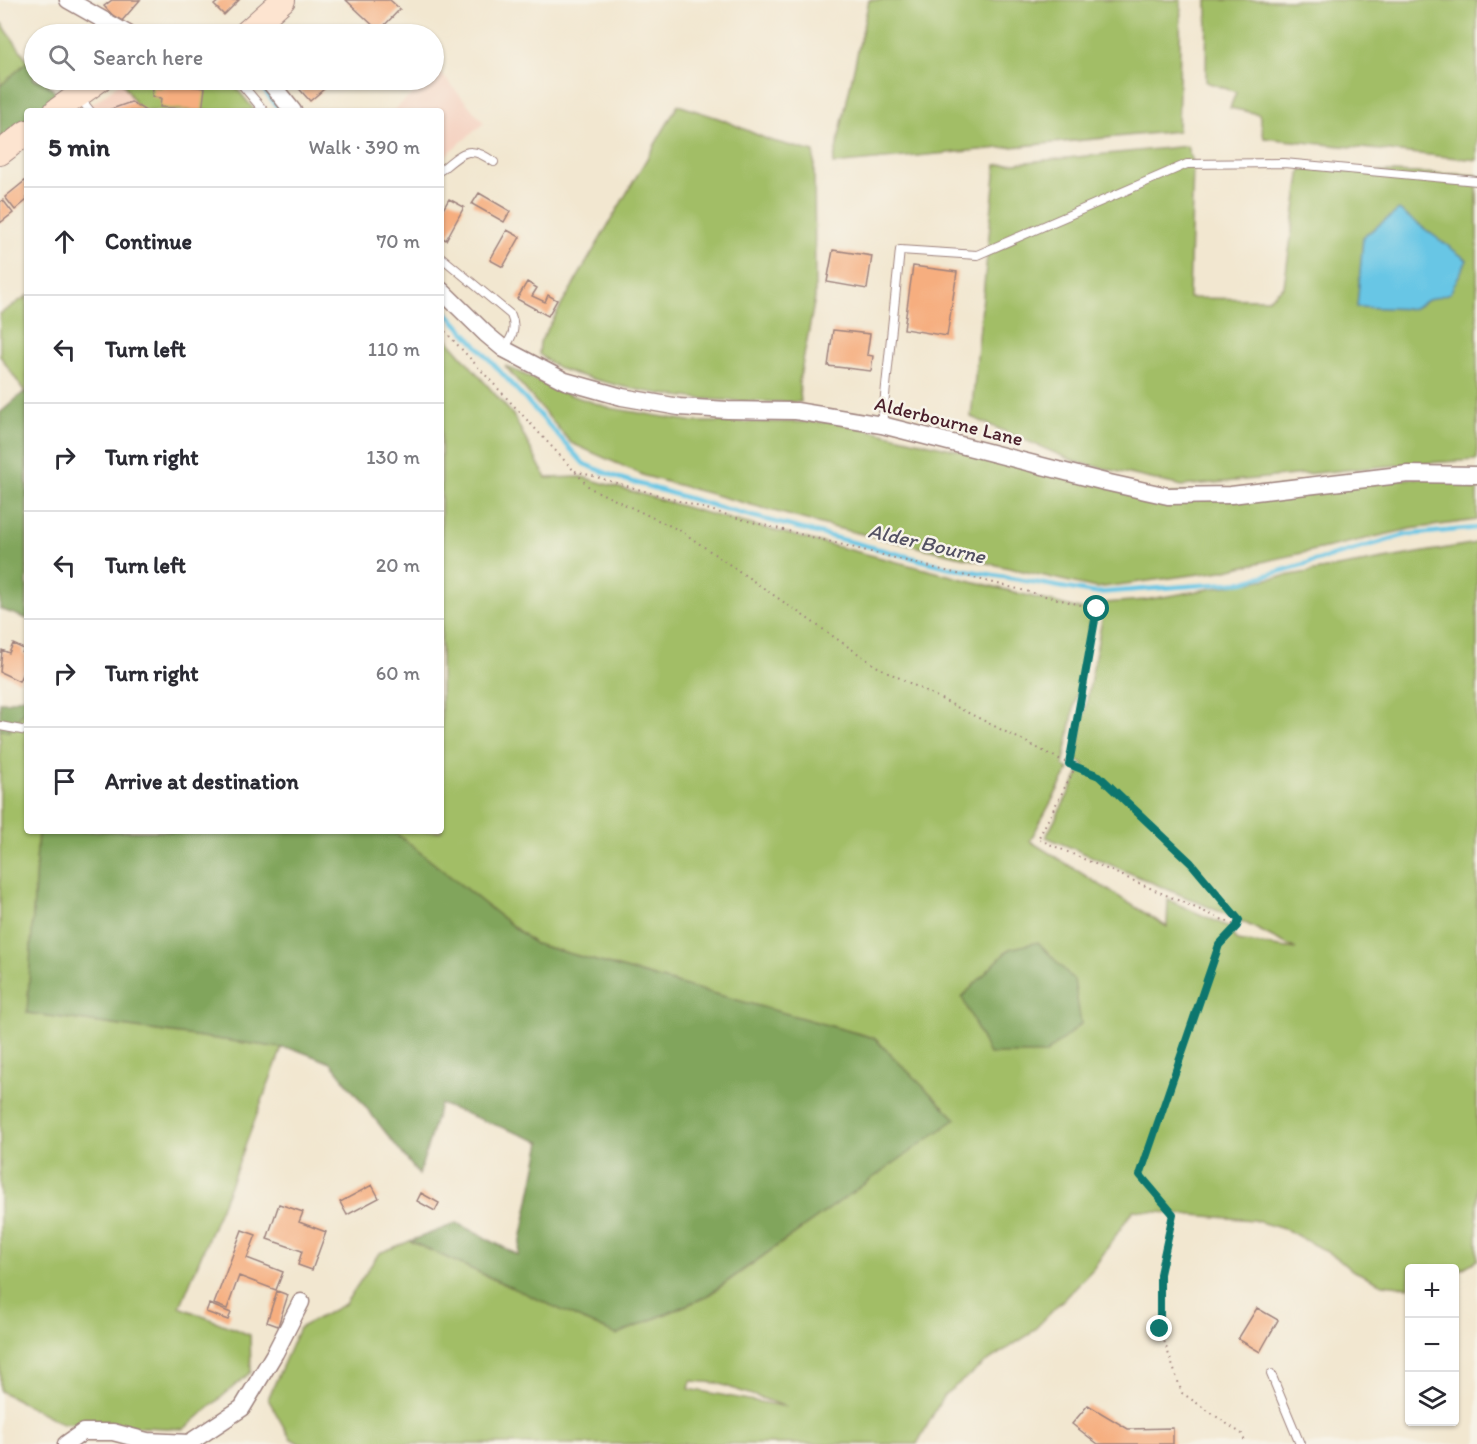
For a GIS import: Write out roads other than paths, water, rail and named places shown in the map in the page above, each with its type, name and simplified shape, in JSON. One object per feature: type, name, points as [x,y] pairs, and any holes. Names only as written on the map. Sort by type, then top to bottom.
[{"type":"street","points":[[68,0],[110,24]]},
{"type":"street","points":[[256,24],[283,0]]},
{"type":"street","points":[[66,108],[84,103],[92,90]]},
{"type":"street","points":[[276,90],[291,108]]},
{"type":"street","points":[[0,153],[24,134]]},
{"type":"street","name":"Alderbourne Lane","points":[[444,293],[504,349],[565,381],[622,397],[679,407],[795,411],[882,425],[1168,496],[1231,495],[1408,474],[1477,475]]},
{"type":"street","points":[[66,1444],[83,1432],[113,1432],[147,1441],[189,1443],[242,1408],[302,1302]]},
{"type":"lane","points":[[246,90],[261,108]]},
{"type":"lane","points":[[444,168],[471,151],[477,151],[494,162]]},
{"type":"lane","points":[[882,425],[900,250],[977,255],[1187,164],[1284,163],[1477,181]]},
{"type":"lane","points":[[444,259],[511,315],[515,324],[513,334],[504,349]]},
{"type":"lane","points":[[0,726],[24,730]]},
{"type":"lane","points":[[1271,1374],[1300,1444]]},
{"type":"water","points":[[1399,210],[1467,260],[1450,293],[1426,301],[1413,309],[1357,307],[1363,237]]},
{"type":"waterway","name":"Alder Bourne","points":[[264,90],[279,108]]},
{"type":"waterway","name":"Alder Bourne","points":[[444,309],[584,464],[619,478],[725,509],[948,567],[1094,593],[1243,582],[1405,535],[1477,528]]}]
